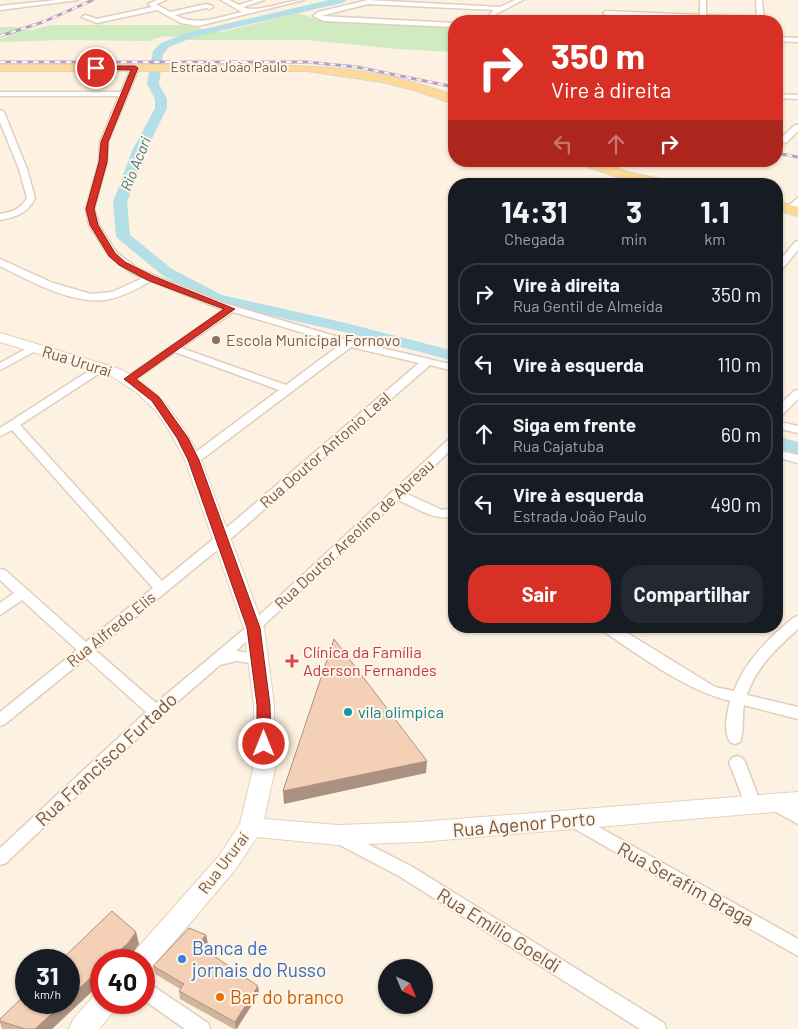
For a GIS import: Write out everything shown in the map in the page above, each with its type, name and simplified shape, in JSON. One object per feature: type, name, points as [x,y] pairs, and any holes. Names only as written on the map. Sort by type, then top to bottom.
[{"type":"main road","name":"Estrada João Paulo","points":[[0,68],[288,67],[324,69],[409,84],[448,98]]},
{"type":"main road","points":[[602,167],[637,178]]},
{"type":"street","points":[[0,7],[12,0]]},
{"type":"street","points":[[0,7],[75,0]]},
{"type":"street","points":[[163,0],[151,3],[168,16],[190,24],[214,21],[301,0]]},
{"type":"street","points":[[85,17],[97,22],[198,0],[231,17]]},
{"type":"street","points":[[224,0],[252,12]]},
{"type":"street","points":[[233,0],[252,12]]},
{"type":"street","points":[[242,5],[260,0]]},
{"type":"street","points":[[376,0],[320,13],[316,16],[324,19],[448,25]]},
{"type":"street","points":[[492,15],[520,0]]},
{"type":"street","points":[[703,0],[703,15]]},
{"type":"street","points":[[759,0],[760,15]]},
{"type":"street","points":[[369,2],[502,9]]},
{"type":"street","points":[[131,22],[210,6]]},
{"type":"street","points":[[191,9],[214,21]]},
{"type":"street","points":[[606,13],[654,15]]},
{"type":"street","points":[[783,39],[798,40]]},
{"type":"street","points":[[138,68],[104,142],[103,162],[90,209],[94,225],[112,254],[122,264],[150,278],[231,309],[349,343],[448,367]]},
{"type":"street","points":[[0,94],[125,94]]},
{"type":"street","points":[[783,96],[798,97]]},
{"type":"street","points":[[0,112],[3,131],[23,169],[32,198],[27,208],[0,217]]},
{"type":"street","points":[[783,137],[798,127]]},
{"type":"street","points":[[783,262],[798,244]]},
{"type":"street","points":[[0,262],[48,284],[104,297],[150,278]]},
{"type":"street","points":[[129,379],[231,309]]},
{"type":"street","name":"Rua Ururaí","points":[[0,337],[102,367],[129,379],[155,399],[182,438],[193,460],[254,628],[264,705],[264,769],[250,827],[227,863],[153,949]]},
{"type":"street","points":[[193,460],[349,343]]},
{"type":"street","points":[[0,367],[33,348]]},
{"type":"street","points":[[175,349],[288,390]]},
{"type":"street","name":"Rua Doutor Antonio Leal","points":[[222,539],[427,362]]},
{"type":"street","points":[[0,433],[102,367]]},
{"type":"street","points":[[783,408],[798,393]]},
{"type":"street","points":[[13,425],[161,588]]},
{"type":"street","points":[[783,426],[798,430]]},
{"type":"street","name":"Rua Doutor Areolino de Abreau","points":[[254,628],[448,446]]},
{"type":"street","points":[[783,454],[798,459]]},
{"type":"street","points":[[396,494],[440,514],[448,514]]},
{"type":"street","name":"Rua Alfredo Elis","points":[[0,720],[222,539]]},
{"type":"street","points":[[0,573],[156,712]]},
{"type":"street","points":[[0,610],[23,593]]},
{"type":"street","points":[[735,738],[733,727],[739,699],[748,673],[764,651],[798,621]]},
{"type":"street","name":"Rua Francisco Furtado","points":[[0,858],[156,712],[254,628]]},
{"type":"street","points":[[616,633],[700,686],[739,699],[798,713]]},
{"type":"street","points":[[214,661],[236,656],[258,659]]},
{"type":"street","points":[[737,762],[763,803],[798,817]]},
{"type":"street","name":"Rua Agenor Porto","points":[[250,827],[338,836],[419,832],[798,801]]},
{"type":"street","name":"Rua Serafim Braga","points":[[574,820],[798,948]]},
{"type":"street","name":"Rua Emílio Goeldi","points":[[338,836],[405,871],[657,1029]]},
{"type":"street","points":[[155,998],[201,1029]]},
{"type":"street","points":[[82,1029],[95,1014]]},
{"type":"green space","points":[[298,13],[319,20],[448,27],[448,52],[397,49],[308,40],[187,40],[191,39],[163,36],[149,41],[62,40],[0,42],[0,39],[10,36],[0,36],[0,27],[25,27],[17,30],[32,30],[50,25],[189,25],[222,32]]},
{"type":"building","name":"vila olimpica","points":[[334,639],[427,761],[283,791]]},
{"type":"building","points":[[112,911],[136,932],[121,949],[90,949],[90,978],[80,988],[80,949],[72,949]]},
{"type":"building","points":[[189,928],[206,935],[198,945],[258,986],[235,1022],[179,991],[184,984],[155,967],[155,964]]},
{"type":"building","points":[[15,1005],[15,1014],[51,1014],[35,1029],[25,1029],[0,1021]]},
{"type":"waterway","name":"Rio Acari","points":[[342,0],[191,35],[165,45],[157,53],[153,84],[161,99],[161,108],[139,151],[120,202],[123,237],[167,272],[217,299],[346,328],[448,354]]},
{"type":"waterway","name":"Rio Acari","points":[[783,444],[798,448]]},
{"type":"railway","points":[[0,36],[43,22],[93,0]]},
{"type":"railway","points":[[0,62],[307,62],[357,67],[448,86]]},
{"type":"railway","points":[[783,154],[798,157]]},
{"type":"place","name":"Escola Municipal Fornovo","points":[[216,340]]},
{"type":"place","name":"Clínica da Família Aderson Fernandes","points":[[292,661]]},
{"type":"place","name":"vila olimpica","points":[[348,712]]},
{"type":"place","name":"Banca de jornais do Russo","points":[[182,959]]},
{"type":"place","name":"Bar do branco","points":[[220,997]]},
{"type":"route","points":[[96,68],[135,68],[104,142],[103,162],[90,209],[94,225],[112,254],[122,264],[150,278],[231,309],[129,379],[155,399],[182,438],[193,460],[236,576],[254,628],[264,705],[264,744]]}]
